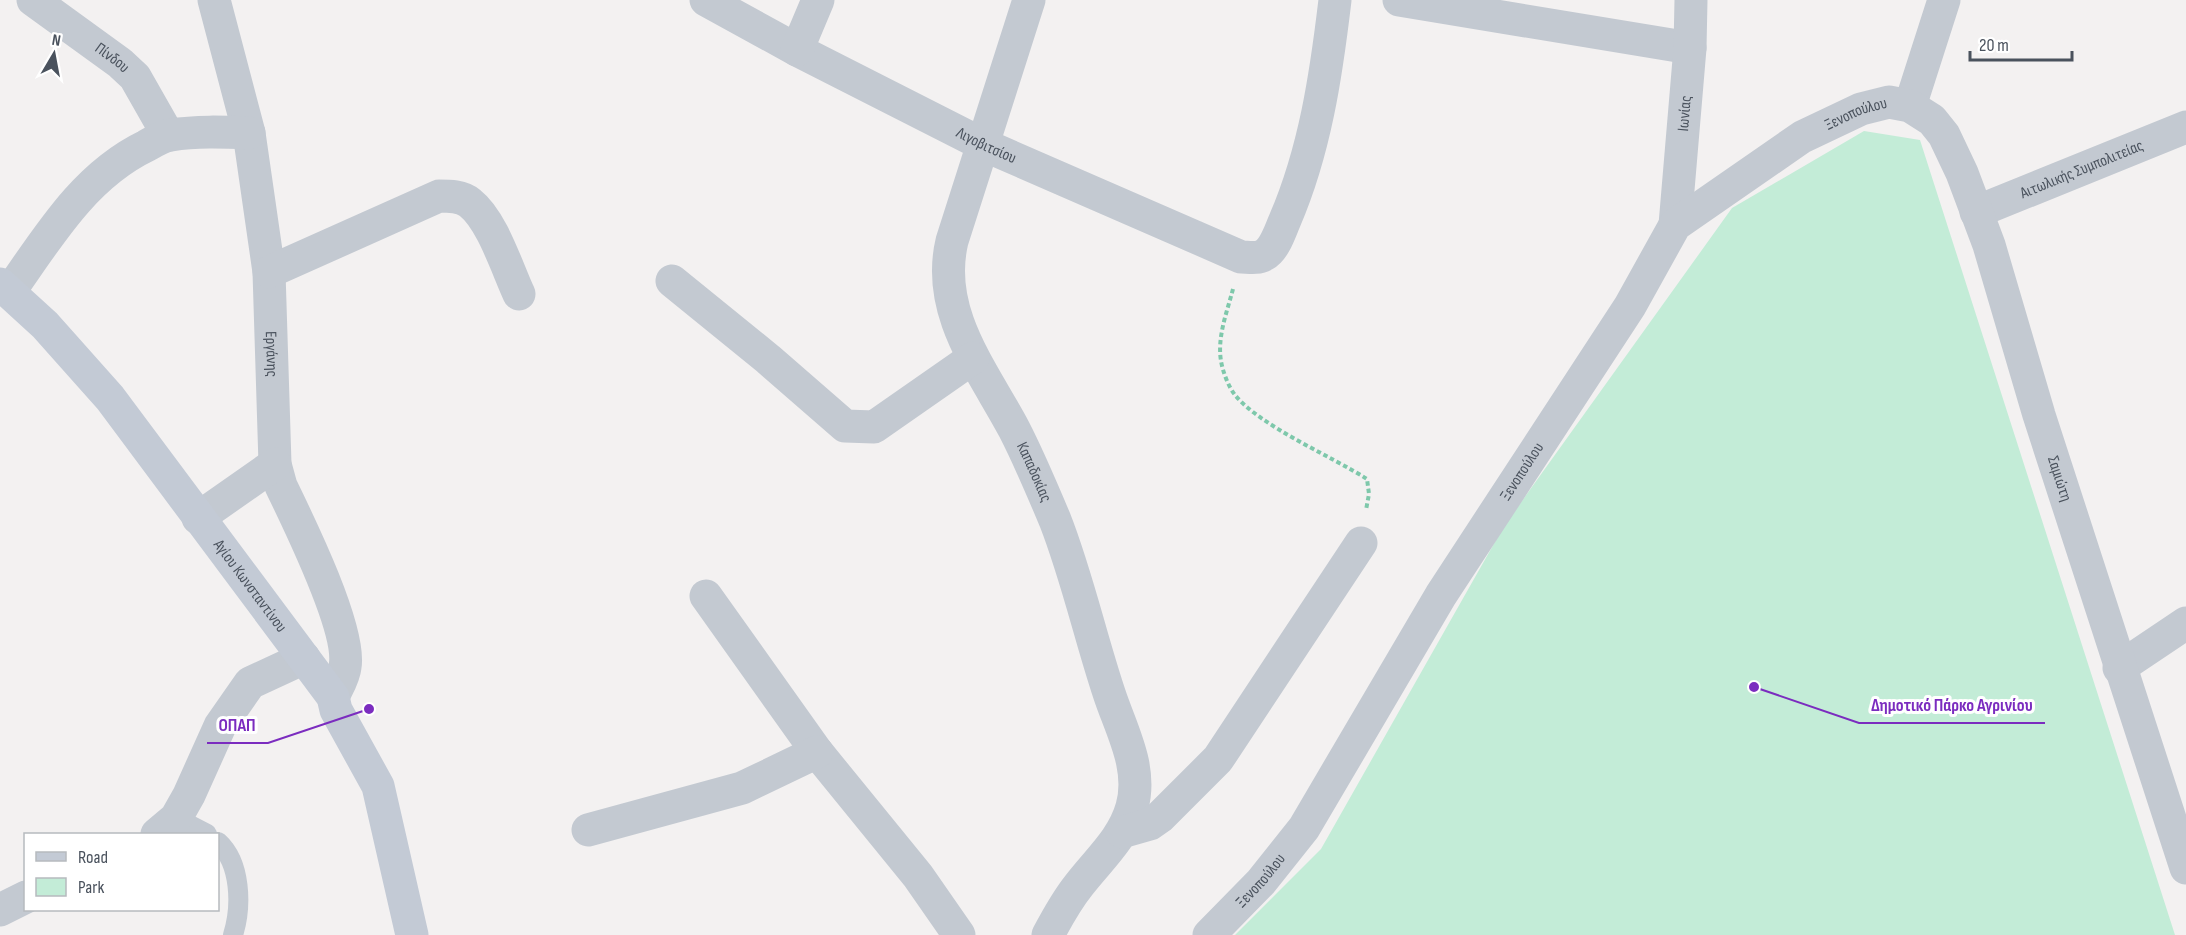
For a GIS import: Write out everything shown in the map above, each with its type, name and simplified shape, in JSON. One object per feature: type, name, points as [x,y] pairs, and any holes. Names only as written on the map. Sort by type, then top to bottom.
[{"type":"main road","name":"Αγίου Κωνσταντίνου","points":[[5,288],[103,390],[333,697],[336,710],[378,786],[412,935]]},
{"type":"street","name":"Πίνδου","points":[[33,0],[120,63],[135,77],[168,135]]},
{"type":"street","name":"Εργάνης","points":[[213,0],[249,133],[269,272],[274,464],[281,486],[336,613],[344,640],[345,667],[333,697]]},
{"type":"street","name":"Λιγοβιτσίου","points":[[706,0],[797,50],[984,146],[1241,257]]},
{"type":"street","points":[[797,50],[818,0]]},
{"type":"street","name":"Καπαδοκίας","points":[[1029,0],[952,240],[947,274],[954,312],[973,358],[1014,429],[1055,520],[1068,555],[1109,694],[1128,745],[1134,773],[1134,796],[1122,832],[1074,891],[1048,935]]},
{"type":"street","points":[[1241,257],[1265,255],[1275,242],[1296,193],[1310,146],[1329,56],[1335,0]]},
{"type":"street","points":[[1399,0],[1690,48]]},
{"type":"street","name":"Ιωνίας","points":[[1675,225],[1690,48],[1691,0]]},
{"type":"street","points":[[1910,106],[1944,0]]},
{"type":"street","name":"Ξενοπούλου","points":[[1209,935],[1261,882],[1305,828],[1442,595],[1630,306],[1675,225],[1794,142],[1828,123],[1861,109],[1889,102],[1910,106]]},
{"type":"street","name":"Σαμιώτη","points":[[1910,106],[1932,120],[1955,154],[1976,212],[2119,668],[2186,868]]},
{"type":"street","name":"Αιτωλικής Συμπολιτείας","points":[[1976,212],[2186,127]]},
{"type":"street","points":[[5,288],[101,173],[129,154],[168,135],[210,132],[249,133]]},
{"type":"street","points":[[269,272],[439,196],[454,196],[469,201],[483,216],[519,294]]},
{"type":"street","points":[[672,281],[768,359],[844,426],[874,427],[973,358]]},
{"type":"street","points":[[198,518],[274,464]]},
{"type":"street","points":[[1122,832],[1150,824],[1160,817],[1218,759],[1361,543]]},
{"type":"street","points":[[706,596],[817,752],[918,876],[959,935]]},
{"type":"street","points":[[2119,668],[2186,623]]},
{"type":"street","points":[[167,826],[189,795],[220,726],[250,683],[304,658]]},
{"type":"street","points":[[588,830],[742,788],[817,752]]},
{"type":"street","points":[[0,910],[24,898]]},
{"type":"lane","points":[[167,826],[202,833]]},
{"type":"lane","points":[[219,843],[226,850],[236,872],[237,895],[233,935]]},
{"type":"path","points":[[1241,257],[1221,336],[1221,360],[1226,378],[1233,393],[1258,416],[1366,479],[1369,494],[1361,543]]},
{"type":"green space","points":[[1864,131],[1920,140],[2175,935],[1235,935],[1321,849],[1504,526],[1732,208]]},
{"type":"place","name":"Δημοτικό Πάρκο Αγρινίου","points":[[1754,687]]},
{"type":"place","name":"ΟΠΑΠ","points":[[369,709]]}]
